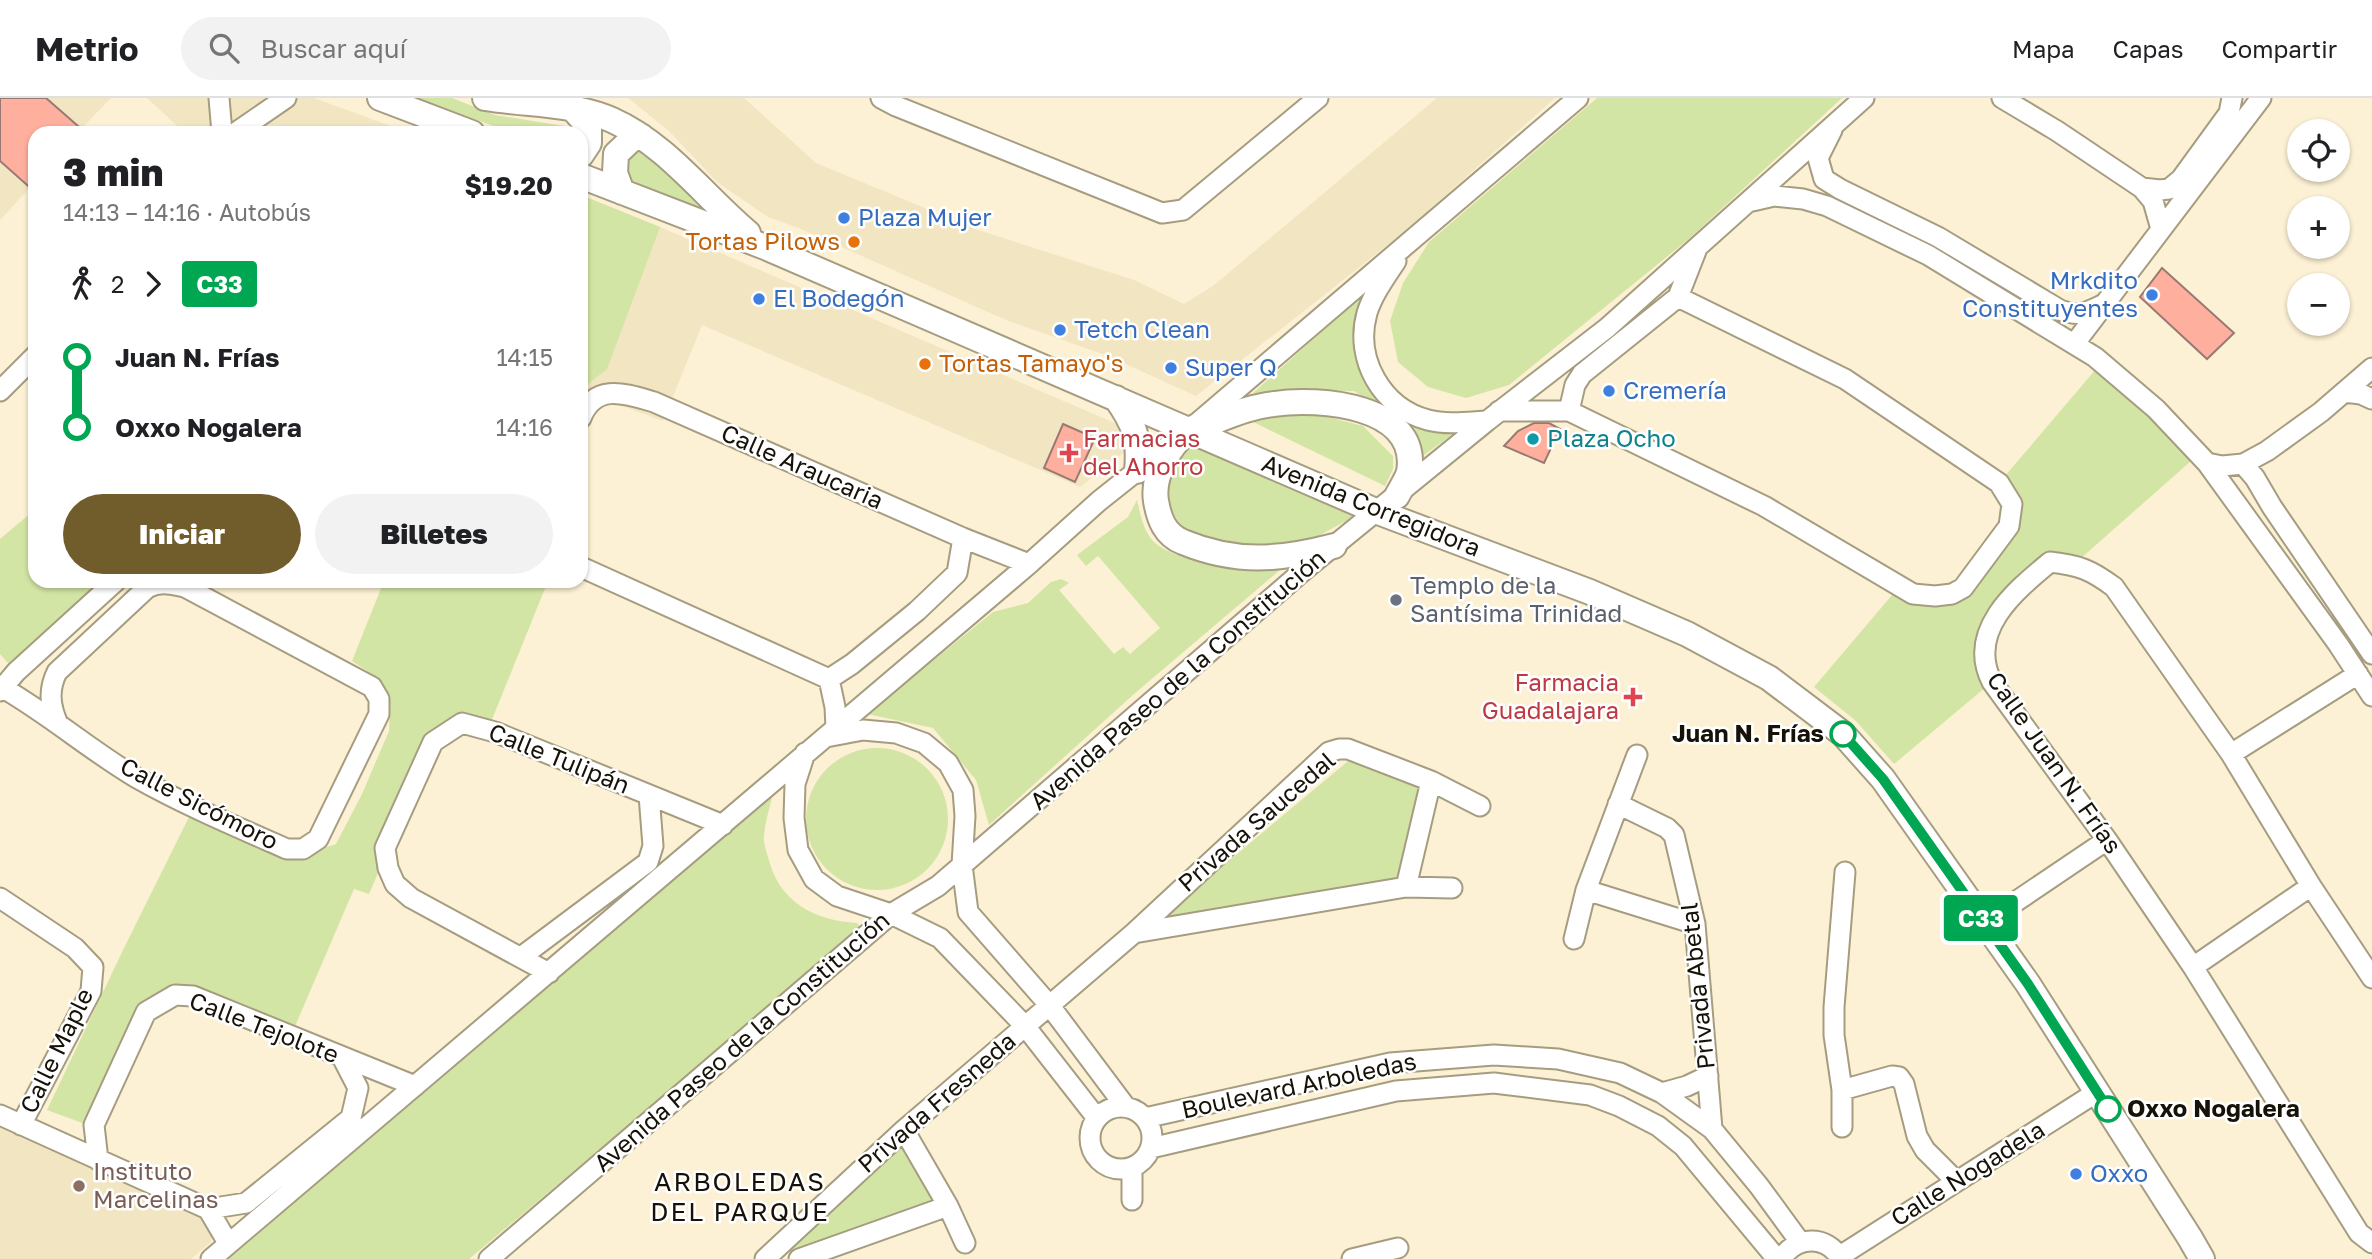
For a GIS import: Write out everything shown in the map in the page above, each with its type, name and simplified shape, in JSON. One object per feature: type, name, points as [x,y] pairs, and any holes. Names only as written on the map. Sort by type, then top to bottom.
[{"type":"main road","points":[[380,98],[454,126]]},
{"type":"main road","name":"Avenida Corregidora","points":[[485,98],[573,109],[611,120],[641,136],[678,166],[718,208],[765,247]]},
{"type":"main road","points":[[573,109],[589,127],[588,144]]},
{"type":"main road","points":[[622,192],[615,173],[616,154],[631,140],[641,136]]},
{"type":"main road","points":[[653,204],[667,197],[676,181],[678,166]]},
{"type":"main road","name":"Avenida Corregidora","points":[[588,179],[765,247],[1378,512],[1590,592],[1687,634],[1769,678],[1843,734],[1869,763],[2028,984],[2202,1259]]},
{"type":"main road","points":[[1116,398],[1137,434],[1137,471]]},
{"type":"main road","points":[[1334,546],[1281,558],[1239,557],[1199,549],[1171,535],[1159,517],[1155,496],[1160,468],[1173,447],[1189,430],[1245,410],[1274,403],[1324,404],[1370,413],[1384,418],[1396,427],[1408,450],[1409,472],[1397,496]]},
{"type":"street","points":[[219,98],[221,126]]},
{"type":"street","points":[[245,126],[286,98]]},
{"type":"street","points":[[892,101],[1163,213],[1171,213],[1183,210],[1318,98]]},
{"type":"street","points":[[211,1259],[1029,564],[1099,501],[1189,430],[1578,98]]},
{"type":"street","name":"Avenida Paseo de la Constitución","points":[[489,1259],[891,914],[938,886],[1334,546],[1493,416],[1607,328],[1864,98]]},
{"type":"street","points":[[2002,98],[2142,188],[2153,201],[2161,229]]},
{"type":"street","points":[[2142,188],[2169,189],[2181,179],[2229,113],[2232,98]]},
{"type":"street","points":[[2075,343],[2261,98]]},
{"type":"street","points":[[1836,122],[1818,158],[1824,179],[1938,237],[2060,310],[2073,314],[2084,313],[2104,304]]},
{"type":"street","points":[[1746,203],[1774,197],[1803,199],[1827,206],[1928,256],[2095,357],[2156,409],[2207,463],[2372,696]]},
{"type":"street","points":[[1408,243],[1367,312],[1364,340],[1369,367],[1383,391],[1403,409],[1416,416],[1442,423],[1493,416],[1569,411],[1764,506],[1913,594],[1952,594],[1963,588],[2009,526],[2012,504],[1999,483],[1846,379],[1678,297]]},
{"type":"street","points":[[1569,411],[1582,374],[1678,297],[1698,247]]},
{"type":"street","points":[[0,391],[28,363]]},
{"type":"street","points":[[2207,463],[2222,466],[2243,464],[2267,451],[2372,368]]},
{"type":"street","name":"Calle Araucaria","points":[[588,405],[599,396],[615,391],[654,402],[963,538],[1029,564]]},
{"type":"street","points":[[2344,392],[2361,394],[2372,399]]},
{"type":"street","points":[[2243,464],[2372,654]]},
{"type":"street","points":[[829,679],[852,664],[917,611],[957,573],[963,538]]},
{"type":"street","name":"Calle Juan N. Frías","points":[[2372,978],[2311,886],[2231,754],[2114,587],[2092,571],[2071,564],[2050,562],[2019,588],[1989,625],[1983,651],[1987,673],[2108,840],[2193,967],[2359,1233],[2372,1243]]},
{"type":"street","points":[[588,570],[829,679]]},
{"type":"street","points":[[2,690],[16,672],[108,588]]},
{"type":"street","points":[[58,724],[51,709],[52,682],[57,672],[147,588]]},
{"type":"street","name":"Calle Sicómoro","points":[[2,690],[58,724],[135,777],[198,810],[288,849],[303,849],[318,839],[379,714],[379,699],[372,687],[189,588]]},
{"type":"street","points":[[2231,754],[2358,674]]},
{"type":"street","points":[[829,679],[835,707],[829,732]]},
{"type":"street","name":"Calle Tulipán","points":[[549,972],[411,898],[395,884],[388,868],[386,848],[433,742],[462,723],[495,732],[723,825]]},
{"type":"street","points":[[829,732],[863,730],[896,733],[924,743],[948,763],[963,790],[965,816],[962,865],[968,912],[1050,1006],[1125,1106]]},
{"type":"street","name":"Privada Saucedal","points":[[1050,1006],[1134,933],[1329,752],[1348,749],[1431,781],[1480,806]]},
{"type":"street","points":[[805,753],[795,784],[794,818],[798,850],[814,879],[837,896],[891,914],[940,937],[1025,1027],[1096,1117]]},
{"type":"street","points":[[1574,939],[1586,890],[1637,755]]},
{"type":"street","points":[[1406,887],[1431,781]]},
{"type":"street","points":[[521,957],[648,862],[653,846],[649,795]]},
{"type":"street","name":"Privada Abetal","points":[[1618,804],[1667,828],[1674,835],[1695,924],[1712,1129]]},
{"type":"street","points":[[1984,923],[2108,840]]},
{"type":"street","points":[[1842,1127],[1842,1090],[1834,1035],[1834,1007],[1845,872]]},
{"type":"street","points":[[2193,967],[2311,886]]},
{"type":"street","name":"Privada Saucedal","points":[[1134,933],[1406,887],[1452,888]]},
{"type":"street","points":[[1586,890],[1695,924]]},
{"type":"street","name":"Calle Maple","points":[[0,898],[75,948],[93,967],[92,991],[21,1125]]},
{"type":"street","name":"Calle Tejolote","points":[[98,1160],[94,1125],[146,1012],[175,995],[193,996],[342,1059],[415,1086]]},
{"type":"street","name":"Privada Fresneda","points":[[765,1259],[904,1129],[1050,1006]]},
{"type":"street","points":[[1494,1055],[1494,1083]]},
{"type":"street","name":"Boulevard Arboledas","points":[[1145,1118],[1390,1063],[1494,1055],[1558,1059],[1620,1073],[1662,1093],[1712,1129],[1800,1242]]},
{"type":"street","points":[[0,1115],[208,1209],[246,1203],[351,1118],[358,1088],[342,1059]]},
{"type":"street","points":[[1662,1093],[1708,1076]]},
{"type":"street","points":[[1842,1090],[1892,1076],[1899,1077],[1905,1084],[1917,1136],[1926,1150],[1956,1181]]},
{"type":"street","name":"Boulevard Arboledas","points":[[1151,1148],[1396,1091],[1494,1083],[1590,1095],[1658,1126],[1683,1146],[1779,1259]]},
{"type":"street","name":"Calle Nogadela","points":[[1841,1257],[2097,1092]]},
{"type":"street","points":[[1125,1106],[1136,1110],[1145,1118],[1152,1132],[1151,1148],[1144,1160],[1132,1167],[1116,1169],[1101,1163],[1091,1149],[1089,1133],[1096,1117],[1109,1108],[1125,1106]]},
{"type":"street","points":[[904,1129],[948,1206],[965,1243]]},
{"type":"street","points":[[1132,1167],[1132,1200]]},
{"type":"street","points":[[799,1259],[948,1206]]},
{"type":"street","points":[[208,1209],[228,1243]]},
{"type":"street","points":[[1779,1259],[1800,1242],[1811,1240],[1832,1247],[1841,1257]]},
{"type":"street","points":[[1352,1259],[1398,1248]]},
{"type":"shaded area","points":[[0,98],[111,98],[84,126],[28,126],[28,190],[0,220]]},
{"type":"shaded area","points":[[147,98],[314,98],[391,126],[177,126]]},
{"type":"shaded area","points":[[628,98],[744,98],[816,163],[978,230],[1134,280],[1184,304],[1213,286],[1437,98],[1555,98],[1404,232],[1196,396],[1108,356],[1006,320],[768,217],[717,182],[669,131]]},
{"type":"shaded area","points":[[588,198],[1145,436],[1080,487],[702,325],[663,421],[588,391]]},
{"type":"shaded area","name":"Instituto Marcelinas","points":[[0,1117],[213,1208],[211,1242],[191,1259],[0,1259]]},
{"type":"green space","points":[[419,98],[452,98],[495,115],[564,126],[493,126]]},
{"type":"green space","points":[[1597,98],[1842,98],[1690,238],[1509,385],[1466,398],[1428,387],[1398,362],[1390,321],[1403,283],[1429,242]]},
{"type":"green space","points":[[633,147],[646,150],[738,230],[671,202],[629,179],[623,152]]},
{"type":"green space","points":[[588,198],[660,227],[607,369],[588,384]]},
{"type":"green space","points":[[1365,293],[1370,384],[1457,431],[1420,458],[1407,424],[1354,391],[1253,393]]},
{"type":"green space","points":[[2102,362],[2199,454],[2080,559],[2050,562],[1989,625],[1992,682],[1894,764],[1856,721],[1814,687],[1898,588],[1963,588],[2009,526],[1999,483]]},
{"type":"green space","points":[[1278,413],[1320,415],[1363,426],[1393,456],[1393,469],[1385,486],[1249,420]]},
{"type":"green space","points":[[1191,441],[1359,514],[1305,543],[1266,547],[1219,544],[1185,532],[1167,504],[1169,470]]},
{"type":"green space","points":[[1137,500],[1149,536],[1163,548],[1178,555],[1196,561],[1236,567],[1273,567],[1287,564],[1134,694],[989,825],[976,780],[933,728],[867,714],[993,612],[1028,603],[1051,582],[1061,579],[1069,583],[1059,590],[1114,654],[1123,647],[1130,654],[1160,628],[1098,556],[1086,566],[1077,555],[1128,517]]},
{"type":"green space","points":[[28,515],[28,588],[102,588],[105,591],[16,672],[0,654],[0,539]]},
{"type":"green space","points":[[381,588],[545,588],[491,722],[436,738],[369,894],[354,889],[293,1031],[231,1003],[169,986],[142,1001],[119,1044],[85,1124],[47,1110],[190,815],[309,853],[336,844],[362,794],[389,731],[390,705],[378,678],[352,661]]},
{"type":"green space","points":[[877,748],[904,754],[927,769],[942,792],[948,819],[942,846],[927,869],[904,884],[877,890],[850,884],[827,869],[812,846],[806,819],[812,792],[827,769],[850,754]]},
{"type":"green space","points":[[1353,757],[1421,789],[1399,881],[1147,929]]},
{"type":"green space","points":[[765,795],[772,798],[764,844],[780,886],[789,897],[812,913],[857,923],[862,929],[469,1259],[229,1259]]},
{"type":"green space","points":[[902,1143],[935,1201],[769,1258]]},
{"type":"building","points":[[0,98],[46,98],[78,126],[28,126],[28,186],[0,161]]},
{"type":"building","points":[[2162,268],[2234,333],[2207,359],[2140,297]]},
{"type":"building","name":"Plaza Ocho","points":[[1534,423],[1549,423],[1560,429],[1544,463],[1504,446],[1518,431]]},
{"type":"building","name":"Farmacias del Ahorro","points":[[1063,424],[1095,438],[1075,482],[1044,468]]},
{"type":"bus line","name":"C33","points":[[1843,734],[1883,779],[2028,984],[2108,1109]]},
{"type":"place","name":"Plaza Mujer","points":[[844,218]]},
{"type":"place","name":"Tortas Pilows","points":[[854,242]]},
{"type":"place","name":"Mrkdito Constituyentes","points":[[2152,295]]},
{"type":"place","name":"El Bodegón","points":[[759,299]]},
{"type":"place","name":"Tetch Clean","points":[[1060,330]]},
{"type":"place","name":"Tortas Tamayo's","points":[[925,364]]},
{"type":"place","name":"Super Q","points":[[1171,368]]},
{"type":"place","name":"Cremería","points":[[1609,391]]},
{"type":"place","name":"Plaza Ocho","points":[[1533,439]]},
{"type":"place","name":"Farmacias del Ahorro","points":[[1069,453]]},
{"type":"place","name":"Templo de la Santísima Trinidad","points":[[1396,600]]},
{"type":"place","name":"Farmacia Guadalajara","points":[[1633,697]]},
{"type":"place","name":"Juan N. Frías","points":[[1843,734]]},
{"type":"place","name":"Oxxo Nogalera","points":[[2108,1109]]},
{"type":"place","name":"Oxxo","points":[[2076,1174]]},
{"type":"place","name":"Instituto Marcelinas","points":[[79,1186]]},
{"type":"district","name":"ARBOLEDAS DEL PARQUE","points":[[740,1197]]}]
